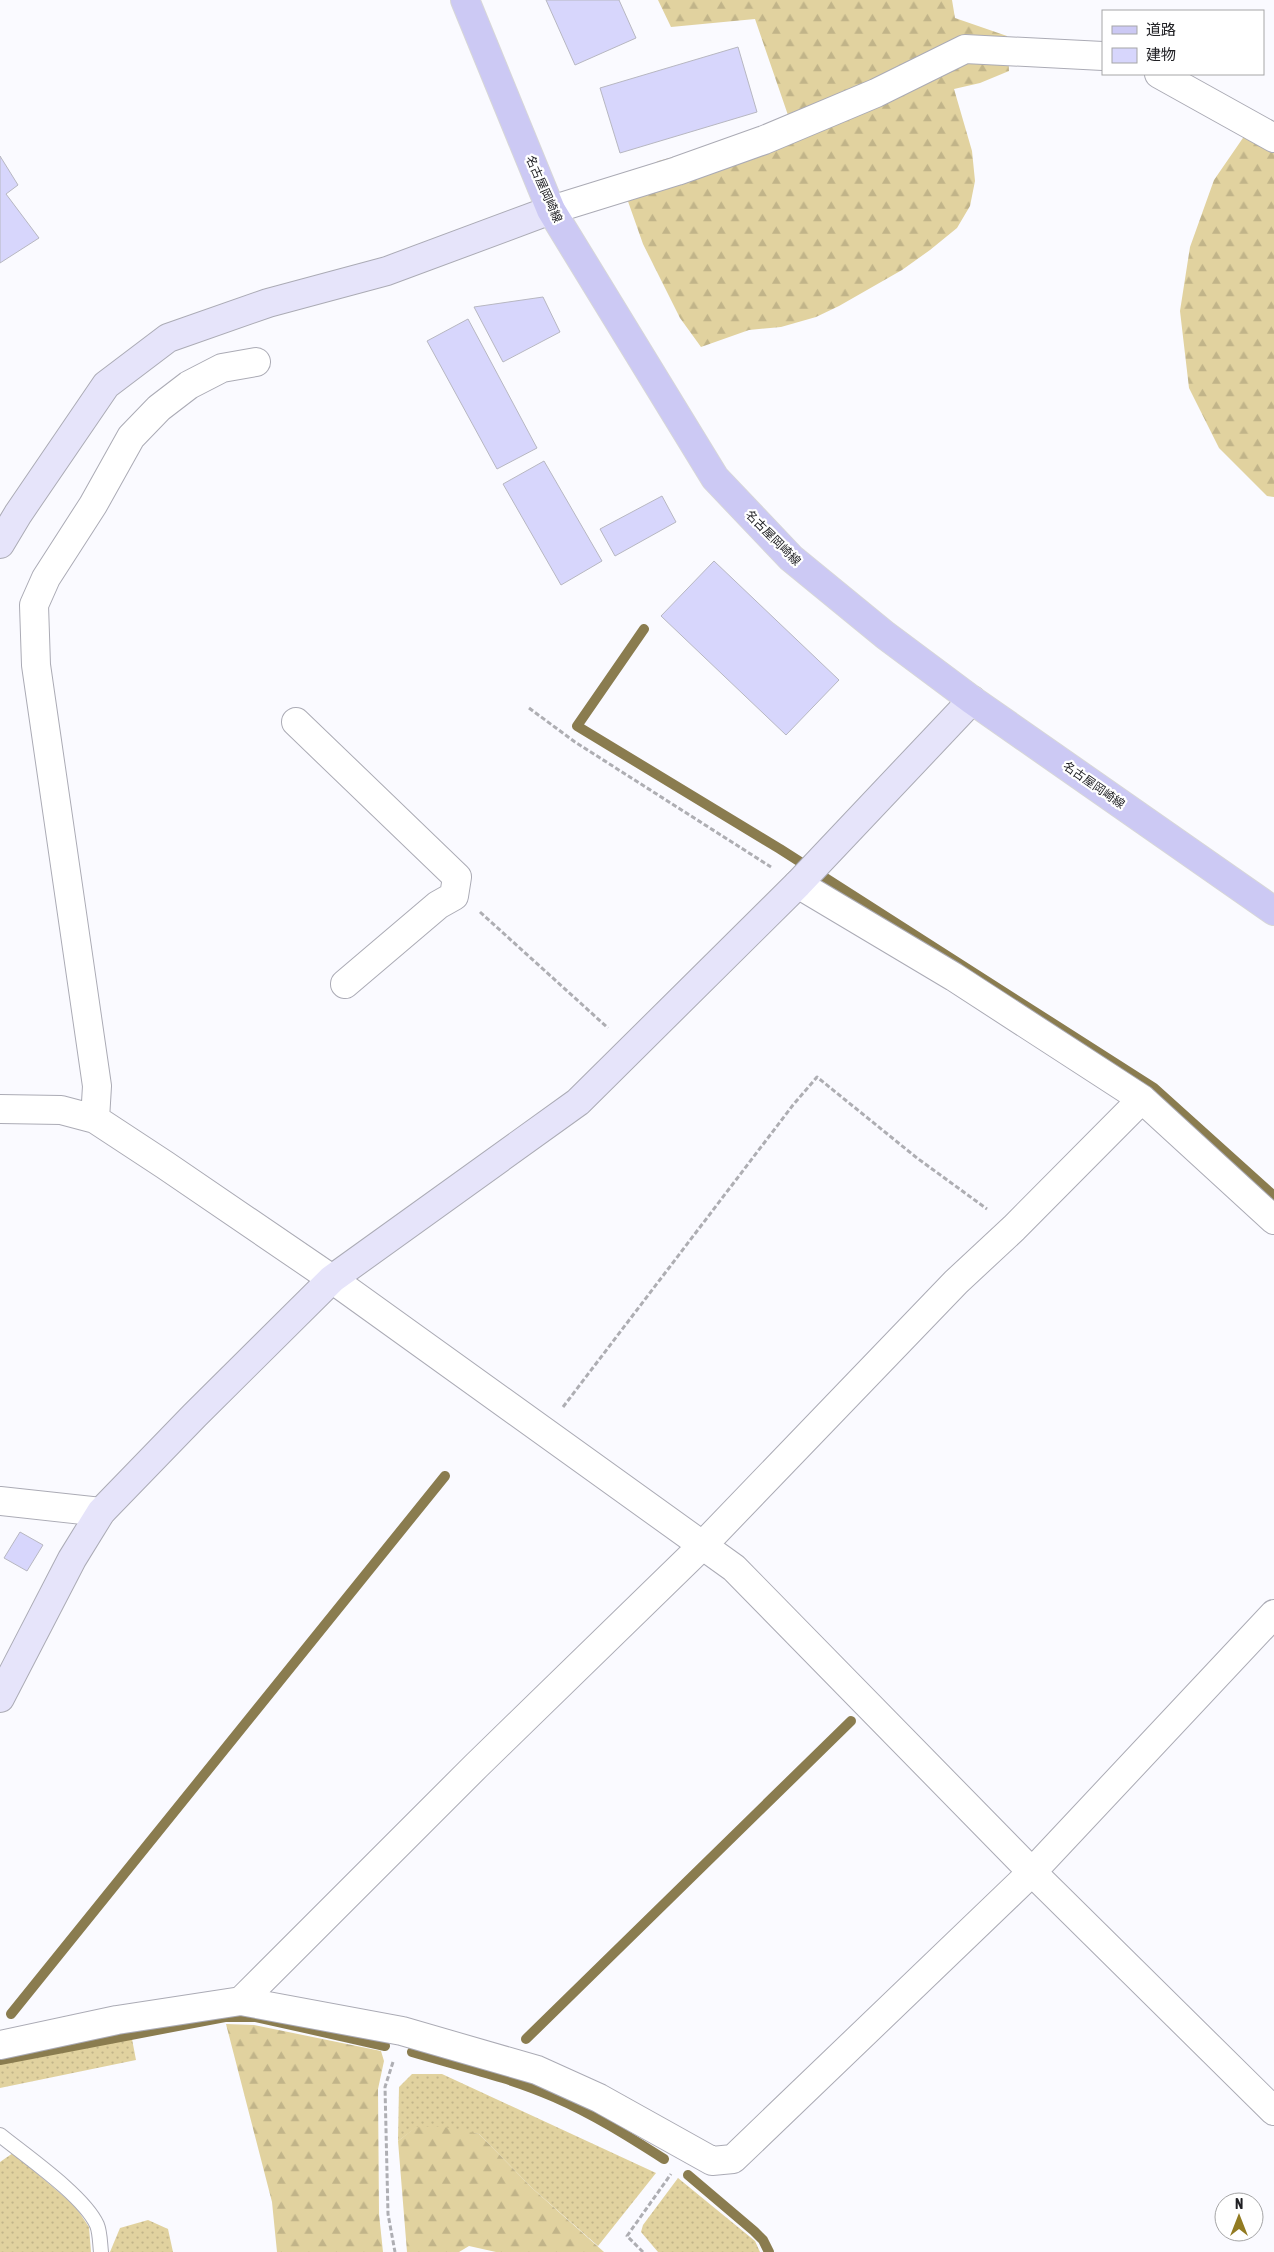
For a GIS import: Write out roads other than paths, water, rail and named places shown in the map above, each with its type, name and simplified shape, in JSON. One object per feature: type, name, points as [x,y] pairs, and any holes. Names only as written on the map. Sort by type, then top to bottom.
[{"type":"main road","name":"名古屋岡崎線","points":[[465,0],[551,210],[715,478],[791,558],[885,635],[972,700],[1274,910]]},
{"type":"street","points":[[0,544],[18,514],[106,385],[168,338],[268,303],[387,272],[551,210],[764,140],[876,93],[965,49],[1102,56]]},
{"type":"street","points":[[1161,75],[1274,138]]},
{"type":"street","points":[[95,1120],[97,1086],[36,665],[34,605],[46,578],[93,505],[131,437],[159,408],[189,385],[222,368],[256,362]]},
{"type":"street","points":[[0,1698],[72,1559],[101,1512],[195,1415],[332,1279],[578,1102],[798,884],[972,700]]},
{"type":"street","points":[[296,722],[457,877],[454,896],[438,905],[344,984]]},
{"type":"street","points":[[798,884],[954,977],[1142,1099],[1274,1220]]},
{"type":"street","points":[[241,2001],[476,1766],[702,1546],[956,1282],[1014,1228],[1142,1099]]},
{"type":"street","points":[[0,1109],[61,1110],[95,1120],[165,1165],[332,1279],[734,1568],[1032,1872],[1274,2111]]},
{"type":"street","points":[[0,1502],[101,1512]]},
{"type":"street","points":[[0,2045],[117,2020],[241,2001],[402,2031],[538,2070],[599,2098],[690,2147],[712,2161],[733,2159],[1032,1872],[1274,1614]]},
{"type":"lane","points":[[0,2136],[59,2182],[84,2208],[98,2226],[101,2252]]},
{"type":"waterway","points":[[644,629],[577,726],[780,849],[1154,1088],[1274,1196]]},
{"type":"waterway","points":[[11,2014],[445,1476]]},
{"type":"waterway","points":[[526,2039],[851,1721]]},
{"type":"waterway","points":[[0,2060],[225,2017],[256,2017],[385,2046]]},
{"type":"waterway","points":[[412,2052],[502,2078],[554,2097],[596,2118],[664,2159]]},
{"type":"waterway","points":[[688,2175],[754,2231],[763,2240],[769,2252]]}]
